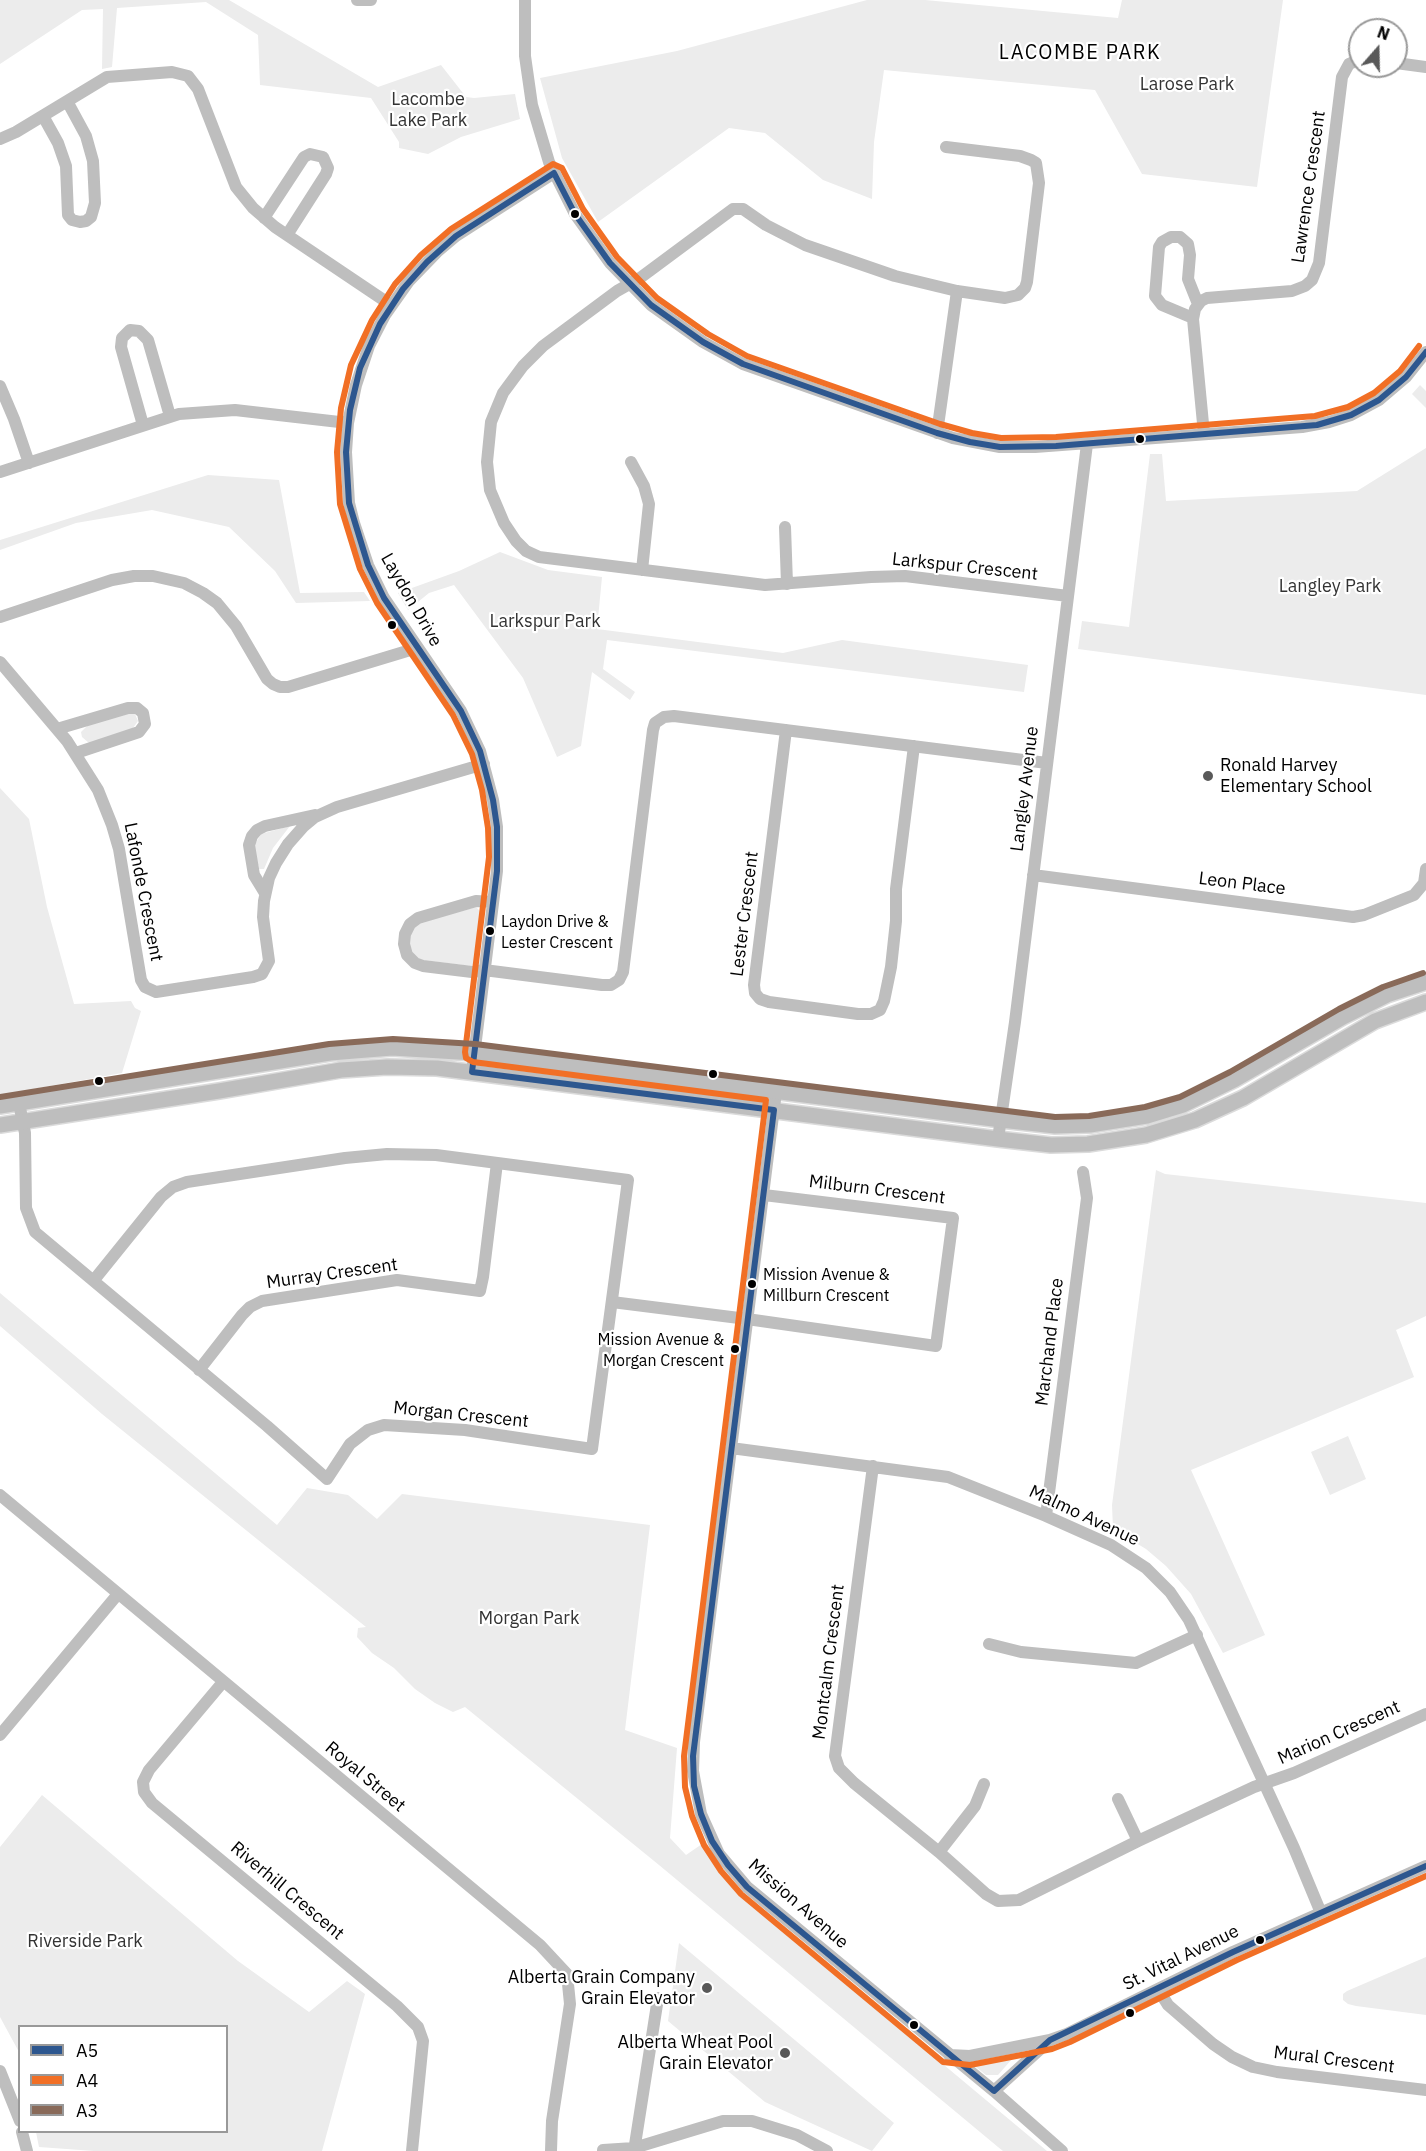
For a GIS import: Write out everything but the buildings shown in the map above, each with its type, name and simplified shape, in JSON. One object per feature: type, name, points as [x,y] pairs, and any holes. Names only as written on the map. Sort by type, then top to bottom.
[{"type":"main road","points":[[0,1106],[330,1053],[392,1048],[474,1053],[1055,1126],[1090,1125],[1147,1116],[1183,1105],[1234,1080],[1343,1017],[1387,995],[1426,982]]},
{"type":"main road","points":[[0,1125],[341,1070],[387,1067],[437,1068],[998,1138],[1051,1144],[1088,1144],[1146,1135],[1195,1120],[1243,1098],[1375,1021],[1426,1002]]},
{"type":"street","points":[[357,0],[371,0]]},
{"type":"street","points":[[525,0],[525,56],[537,124],[554,173],[585,230],[610,263],[651,305],[679,327],[743,364],[937,433],[1000,447],[1046,447],[1302,427],[1341,419],[1370,406],[1389,393],[1406,377],[1426,352]]},
{"type":"street","points":[[1408,65],[1426,67]]},
{"type":"street","name":"Lawrence Crescent","points":[[1198,304],[1207,298],[1292,291],[1305,286],[1312,280],[1320,255],[1342,77],[1348,66]]},
{"type":"street","points":[[0,139],[16,132],[107,77],[172,72],[188,76],[198,89],[236,187],[253,208],[287,235],[391,305]]},
{"type":"street","points":[[43,116],[58,143],[66,166],[68,215],[72,220],[86,221],[91,217],[95,202],[93,161],[86,136],[67,101]]},
{"type":"street","points":[[937,433],[957,291],[1005,298],[1018,295],[1025,288],[1039,176],[1036,163],[1026,158],[946,147]]},
{"type":"street","points":[[264,218],[304,157],[310,153],[323,158],[327,168],[326,174],[287,235]]},
{"type":"street","name":"Laydon Drive","points":[[472,1072],[498,857],[494,800],[484,764],[461,711],[417,648],[377,584],[360,545],[351,513],[347,482],[348,423],[360,368],[376,332],[391,305],[417,272],[446,244],[469,227],[554,173]]},
{"type":"street","name":"Larkspur Crescent","points":[[957,291],[895,276],[805,245],[772,229],[743,209],[737,208],[726,213],[640,278],[617,291],[543,346],[514,375],[503,393],[491,422],[487,470],[490,490],[511,535],[526,551],[539,557],[761,585],[905,576],[1068,597]]},
{"type":"street","points":[[1193,318],[1162,305],[1155,296],[1159,248],[1162,242],[1171,237],[1180,237],[1188,244],[1190,255],[1188,279],[1198,304],[1193,318],[1204,434]]},
{"type":"street","points":[[143,424],[121,347],[122,338],[130,330],[139,331],[148,340],[170,416]]},
{"type":"street","points":[[0,386],[29,463]]},
{"type":"street","points":[[1,470],[29,463],[170,416],[204,411],[235,410],[348,423]]},
{"type":"street","name":"Langley Avenue","points":[[998,1138],[1087,444]]},
{"type":"street","points":[[631,462],[644,486],[649,504],[642,570]]},
{"type":"street","points":[[785,527],[787,584]]},
{"type":"street","points":[[0,617],[112,580],[134,576],[153,576],[184,583],[217,603],[236,626],[267,679],[280,687],[288,687],[417,648]]},
{"type":"street","name":"Lafonde Crescent","points":[[0,662],[76,753],[98,790],[116,834],[140,976],[143,984],[149,990],[166,992],[253,978],[262,974],[269,957],[263,917],[266,893],[276,863],[288,844],[303,827],[322,813]]},
{"type":"street","points":[[57,729],[128,708],[137,708],[143,713],[145,724],[139,732],[76,753]]},
{"type":"street","points":[[493,902],[476,901],[422,915],[410,924],[404,939],[407,955],[419,965],[472,972],[484,970],[602,985],[615,983],[623,972],[652,730],[655,723],[664,717],[674,716],[1047,764]]},
{"type":"street","name":"Lester Crescent","points":[[786,730],[754,993],[760,999],[769,1002],[858,1014],[871,1014],[880,1010],[884,1001],[891,967],[896,921],[896,889],[914,746]]},
{"type":"street","name":"Lafonde Crescent","points":[[266,893],[254,875],[249,845],[254,832],[265,826],[322,813],[484,764]]},
{"type":"street","name":"Leon Place","points":[[1032,875],[1353,917],[1364,915],[1414,895],[1424,883],[1426,869]]},
{"type":"street","name":"Mission Avenue","points":[[776,1092],[693,1756],[694,1786],[701,1814],[719,1854],[747,1887],[994,2091],[1062,2151]]},
{"type":"street","name":"Morgan Crescent","points":[[19,1103],[24,1122],[25,1200],[35,1232],[327,1479],[350,1444],[368,1430],[384,1425],[465,1430],[592,1449],[628,1180],[436,1155],[366,1155],[187,1182],[161,1197],[94,1280]]},
{"type":"street","name":"Murray Crescent","points":[[199,1370],[242,1315],[250,1307],[262,1301],[397,1280],[480,1291],[497,1163]]},
{"type":"street","name":"Marchand Place","points":[[1046,1516],[1087,1198],[1083,1172]]},
{"type":"street","name":"Milburn Crescent","points":[[747,1319],[936,1346],[953,1218],[764,1195]]},
{"type":"street","points":[[612,1302],[747,1319]]},
{"type":"street","name":"Malmo Avenue","points":[[731,1448],[948,1477],[1111,1545],[1146,1568],[1180,1605],[1197,1635],[1321,1912]]},
{"type":"street","name":"Montcalm Crescent","points":[[873,1466],[835,1756],[839,1768],[854,1783],[939,1852],[986,1894],[998,1901],[1019,1900],[1138,1840],[1265,1783]]},
{"type":"street","name":"Royal Street","points":[[0,1495],[540,1945],[567,1974],[570,2004],[552,2121],[551,2151]]},
{"type":"street","points":[[0,1735],[118,1594]]},
{"type":"street","points":[[989,1644],[1021,1652],[1136,1663],[1197,1635]]},
{"type":"street","name":"Riverhill Crescent","points":[[223,1682],[148,1770],[143,1782],[144,1792],[152,1803],[397,2006],[418,2027],[423,2041],[412,2151]]},
{"type":"street","name":"Marion Crescent","points":[[1265,1783],[1294,1773],[1426,1714]]},
{"type":"street","points":[[939,1852],[975,1806],[984,1784]]},
{"type":"street","points":[[1118,1799],[1138,1840]]},
{"type":"street","name":"St. Vital Avenue","points":[[949,2055],[970,2056],[1050,2040],[1233,1952],[1426,1866]]},
{"type":"street","name":"Mural Crescent","points":[[1158,1989],[1168,2004],[1214,2044],[1232,2057],[1253,2067],[1426,2090]]},
{"type":"street","points":[[634,2149],[658,1998]]},
{"type":"street","name":"St. Vital Avenue","points":[[994,2091],[1050,2040]]},
{"type":"street","points":[[0,2071],[18,2116]]},
{"type":"street","points":[[603,2150],[634,2149],[723,2121],[752,2121],[797,2135],[827,2151]]},
{"type":"street","points":[[22,2133],[27,2151]]},
{"type":"green space","name":"Lacombe Lake Park","points":[[0,0],[229,0],[378,87],[441,65],[466,97],[515,94],[520,119],[461,137],[428,154],[399,148],[399,142],[371,98],[260,85],[258,35],[206,2],[117,8],[112,67],[102,69],[103,9],[82,10],[0,64]]},
{"type":"green space","name":"Larose Park","points":[[867,0],[925,0],[1118,18],[1122,0],[1283,0],[1257,187],[1142,174],[1095,90],[884,70],[874,142],[872,199],[823,180],[765,133],[729,128],[598,222],[562,158],[540,78],[677,51]]},
{"type":"green space","points":[[1420,385],[1426,391],[1426,408],[1412,394]]},
{"type":"green space","name":"Langley Park","points":[[1426,448],[1426,695],[1078,649],[1082,621],[1129,627],[1150,454],[1162,454],[1166,501],[1357,491]]},
{"type":"green space","points":[[208,475],[279,480],[300,593],[364,592],[370,601],[296,603],[275,571],[229,527],[152,510],[76,523],[0,550],[0,540]]},
{"type":"green space","name":"Larkspur Park","points":[[500,552],[548,570],[602,577],[597,629],[783,653],[842,640],[1028,665],[1024,692],[607,640],[603,669],[635,692],[630,700],[592,672],[581,746],[557,757],[523,678],[454,585],[429,593],[408,610],[398,593],[459,571]]},
{"type":"green space","points":[[131,713],[135,714],[138,721],[133,728],[89,743],[82,737],[81,732],[88,725]]},
{"type":"green space","points":[[0,788],[29,819],[47,907],[74,1004],[131,1001],[135,1008],[141,1011],[122,1073],[0,1095]]},
{"type":"green space","points":[[290,826],[273,848],[264,869],[259,869],[254,846],[261,834]]},
{"type":"green space","points":[[476,907],[483,914],[476,963],[471,966],[423,960],[416,957],[410,950],[408,944],[410,934],[419,923]]},
{"type":"green space","points":[[1156,1170],[1165,1174],[1426,1203],[1426,1316],[1396,1330],[1414,1377],[1191,1470],[1265,1635],[1223,1653],[1191,1594],[1166,1566],[1146,1549],[1113,1529],[1112,1505]]},
{"type":"green space","name":"Morgan Park","points":[[0,1293],[277,1525],[307,1488],[348,1495],[377,1519],[402,1494],[650,1525],[625,1730],[677,1748],[670,1838],[686,1855],[702,1844],[727,1881],[1047,2151],[1003,2151],[465,1707],[453,1712],[415,1689],[394,1668],[372,1653],[357,1637],[358,1628],[366,1627],[102,1414],[0,1326]]},
{"type":"green space","points":[[1348,1436],[1366,1479],[1330,1495],[1311,1452]]},
{"type":"green space","name":"Riverside Park","points":[[42,1795],[238,1961],[309,2012],[347,1981],[365,1994],[322,2151],[94,2151],[39,2147],[36,2133],[228,2133],[228,2025],[18,2025],[18,2050],[0,2017],[0,1847]]},
{"type":"green space","points":[[679,1943],[894,2123],[872,2151],[765,2102],[668,2021]]},
{"type":"green space","points":[[1426,1957],[1426,2015],[1356,2006],[1343,2000],[1343,1994],[1347,1991]]},
{"type":"green space","points":[[1019,2051],[998,2075],[986,2075],[972,2064],[973,2061]]},
{"type":"transit line","name":"A4","points":[[1419,346],[1400,371],[1374,393],[1348,407],[1315,416],[1056,437],[1001,438],[972,433],[940,424],[747,356],[708,334],[657,298],[617,257],[583,209],[562,168],[553,164],[451,229],[421,255],[395,284],[372,320],[351,365],[341,408],[337,452],[340,504],[360,569],[377,603],[453,715],[472,754],[482,790],[488,828],[489,857],[466,1058],[473,1062],[766,1100],[684,1756],[685,1787],[692,1816],[704,1845],[721,1871],[741,1894],[943,2062],[970,2065],[1052,2049],[1070,2042],[1237,1960],[1426,1876]]},
{"type":"transit line","name":"A5","points":[[1426,352],[1406,377],[1379,400],[1351,415],[1317,425],[1056,446],[1000,447],[970,442],[937,433],[743,364],[703,342],[651,305],[610,263],[575,214],[554,173],[456,236],[427,262],[403,289],[380,324],[360,368],[350,410],[346,452],[349,503],[368,565],[384,598],[461,711],[480,751],[493,800],[497,827],[497,871],[472,1072],[774,1110],[693,1756],[694,1786],[701,1814],[712,1841],[728,1865],[747,1887],[994,2091],[1050,2040],[1233,1952],[1426,1866]]},
{"type":"transit line","name":"A3","points":[[0,1097],[329,1044],[393,1039],[475,1044],[1055,1117],[1089,1116],[1145,1107],[1180,1097],[1230,1072],[1339,1009],[1383,987],[1423,973]]},
{"type":"place","name":"Ronald Harvey Elementary School","points":[[1208,776]]},
{"type":"place","name":"Laydon Drive & Lester Crescent","points":[[490,931]]},
{"type":"place","name":"Mission Avenue & Millburn Crescent","points":[[752,1284]]},
{"type":"place","name":"Mission Avenue & Morgan Crescent","points":[[735,1349]]},
{"type":"place","name":"Alberta Grain Company Grain Elevator","points":[[707,1988]]},
{"type":"place","name":"Alberta Wheat Pool Grain Elevator","points":[[785,2053]]},
{"type":"district","name":"LACOMBE PARK","points":[[1080,53]]}]
